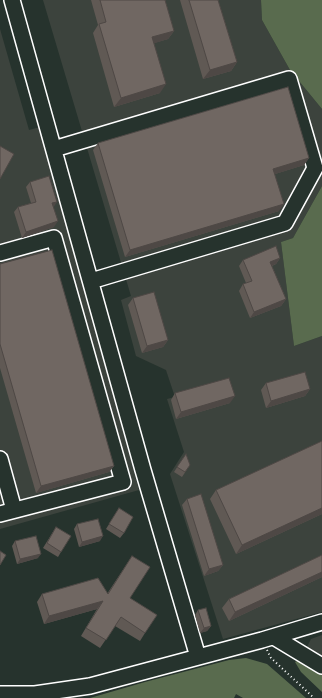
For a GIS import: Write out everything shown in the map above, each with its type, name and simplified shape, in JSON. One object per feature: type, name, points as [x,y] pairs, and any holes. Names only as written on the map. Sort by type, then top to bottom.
[{"type":"street","points":[[12,0],[198,658]]},
{"type":"street","points":[[54,149],[289,79],[315,168],[285,223],[91,281]]},
{"type":"street","points":[[0,253],[54,238],[123,482],[36,506],[7,512],[0,459]]},
{"type":"street","points":[[0,694],[35,694],[66,691],[90,686],[198,658],[322,622]]},
{"type":"street","points":[[268,638],[322,666]]},
{"type":"path","points":[[268,638],[271,658],[314,698]]},
{"type":"shaded area","points":[[43,0],[261,0],[262,20],[290,70],[322,109],[322,186],[293,238],[281,242],[294,346],[322,336],[322,612],[223,639],[170,474],[184,452],[167,399],[175,397],[166,370],[136,356],[121,300],[131,296]]},
{"type":"shaded area","points":[[0,29],[29,130],[40,127],[139,490],[0,529]]},
{"type":"shaded area","points":[[322,635],[322,672],[301,659],[311,639]]},
{"type":"green space","points":[[261,0],[322,0],[322,109],[290,70],[262,20]]},
{"type":"green space","points":[[322,186],[322,336],[294,346],[281,242],[293,238]]},
{"type":"green space","points":[[246,658],[267,664],[306,698],[243,698],[236,694],[234,698],[90,698],[229,660]]},
{"type":"green space","points":[[299,660],[322,674],[322,692],[301,672],[295,662]]},
{"type":"building","points":[[100,0],[165,0],[174,31],[152,37],[166,84],[121,98],[99,24],[106,22]]},
{"type":"building","points":[[189,0],[218,0],[237,62],[210,70]]},
{"type":"building","points":[[288,87],[309,158],[273,169],[284,204],[130,250],[98,143]]},
{"type":"building","points":[[0,146],[14,154],[0,179]]},
{"type":"building","points":[[49,176],[57,202],[52,203],[58,221],[26,232],[18,207],[36,202],[30,182]]},
{"type":"building","points":[[276,246],[280,258],[270,262],[286,299],[254,312],[243,284],[252,281],[243,260]]},
{"type":"building","points":[[52,250],[114,466],[41,486],[0,344],[0,264]]},
{"type":"building","points":[[154,292],[168,340],[147,346],[133,298]]},
{"type":"building","points":[[305,372],[310,389],[271,401],[266,383]]},
{"type":"building","points":[[229,378],[235,396],[181,412],[175,393]]},
{"type":"building","points":[[322,441],[322,508],[242,545],[216,490]]},
{"type":"building","points":[[186,454],[190,465],[185,472],[177,467]]},
{"type":"building","points":[[201,494],[223,565],[209,569],[187,499]]},
{"type":"building","points":[[119,508],[133,517],[124,533],[109,524]]},
{"type":"building","points":[[98,519],[103,536],[82,542],[77,524]]},
{"type":"building","points":[[56,527],[71,536],[61,552],[47,543]]},
{"type":"building","points":[[36,536],[41,554],[20,559],[15,541]]},
{"type":"building","points":[[0,551],[6,555],[0,565]]},
{"type":"building","points":[[322,555],[322,572],[235,612],[229,599]]},
{"type":"building","points":[[132,556],[150,567],[130,598],[157,615],[145,633],[121,617],[106,640],[86,628],[103,601],[49,616],[42,594],[98,578],[108,594]]},
{"type":"building","points":[[206,608],[211,626],[204,628],[198,610]]}]
